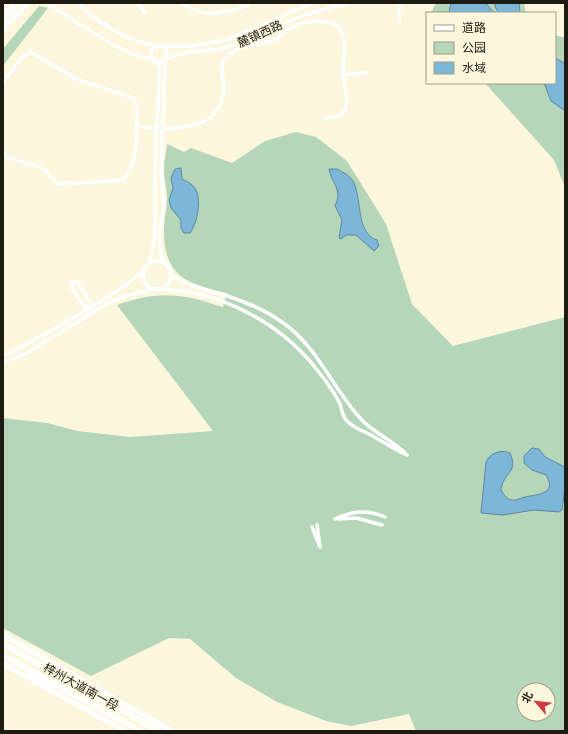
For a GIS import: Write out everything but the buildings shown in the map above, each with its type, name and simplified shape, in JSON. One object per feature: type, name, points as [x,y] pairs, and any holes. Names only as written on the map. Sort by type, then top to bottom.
[{"type":"highway","points":[[3,18],[16,3]]},
{"type":"highway","points":[[3,29],[27,3]]},
{"type":"highway","name":"梓州大道南一段","points":[[3,644],[159,731]]},
{"type":"highway","name":"梓州大道南一段","points":[[3,655],[140,731]]},
{"type":"main road","points":[[3,636],[172,731]]},
{"type":"main road","points":[[12,660],[72,702]]},
{"type":"main road","points":[[3,664],[122,730]]},
{"type":"street","points":[[46,3],[124,51],[154,61],[161,62],[165,60]]},
{"type":"street","points":[[78,3],[100,21],[128,37],[147,44],[158,46],[192,46],[226,40],[312,3]]},
{"type":"street","points":[[138,3],[145,13]]},
{"type":"street","points":[[182,3],[191,9],[205,13],[217,14],[248,6]]},
{"type":"street","name":"麓镇西路","points":[[165,60],[173,56],[208,52],[228,47],[295,19],[337,6],[353,3]]},
{"type":"street","points":[[399,3],[399,21]]},
{"type":"street","points":[[136,127],[162,129],[186,128],[202,123],[211,117],[222,99],[224,88],[221,69],[225,59],[229,55],[249,46],[273,40],[292,27],[315,21],[326,22],[340,29],[344,35],[346,45],[343,74],[346,104],[345,110],[338,117],[323,118]]},
{"type":"street","points":[[155,289],[150,287],[144,278],[146,267],[151,256],[154,237],[156,128],[160,66],[154,61],[151,52],[158,46]]},
{"type":"street","points":[[160,289],[168,284],[171,275],[170,270],[165,264],[161,254],[159,238],[164,202],[161,172],[165,60],[167,52],[162,46]]},
{"type":"street","points":[[3,82],[22,57],[31,52],[76,79],[133,98],[137,104],[135,156],[131,169],[123,180],[58,184],[42,168],[13,161],[3,154]]},
{"type":"street","points":[[343,74],[367,73]]},
{"type":"street","points":[[155,172],[161,172]]},
{"type":"street","points":[[154,237],[159,238]]},
{"type":"street","points":[[3,355],[86,309],[126,284],[146,267],[155,262],[165,264]]},
{"type":"street","points":[[3,363],[27,353],[110,302],[126,296],[155,289],[184,290],[204,293],[241,301],[281,322],[297,334],[325,367],[346,401],[369,428],[397,445],[407,455],[359,430],[347,420],[342,413],[340,405],[318,371],[288,339],[260,320],[204,293],[171,275]]},
{"type":"street","points":[[71,281],[78,284],[92,305],[90,315],[72,288],[71,281]]},
{"type":"street","points":[[382,526],[367,520],[356,518],[335,519],[356,512],[376,513],[385,517]]},
{"type":"street","points":[[312,527],[320,547],[317,525]]},
{"type":"green space","points":[[436,3],[524,3],[526,12],[432,12]]},
{"type":"green space","points":[[39,6],[48,8],[3,66],[3,49]]},
{"type":"green space","points":[[556,35],[565,38],[565,187],[554,160],[486,84],[556,84]]},
{"type":"green space","points":[[296,132],[316,137],[347,161],[386,224],[412,304],[453,346],[565,317],[565,731],[416,731],[409,714],[351,726],[326,721],[277,702],[236,678],[190,639],[169,638],[91,676],[3,628],[3,418],[47,423],[77,431],[130,437],[213,431],[117,305],[146,297],[165,295],[196,299],[223,307],[227,293],[200,286],[189,281],[180,275],[173,267],[168,257],[165,245],[164,229],[167,192],[164,168],[167,144],[184,152],[191,148],[232,163],[265,141]]},
{"type":"water","points":[[451,3],[486,3],[493,12],[449,12]]},
{"type":"water","points":[[495,3],[519,3],[520,12],[498,12],[495,7]]},
{"type":"water","points":[[556,58],[565,63],[565,111],[551,101],[544,84],[556,84]]},
{"type":"water","points":[[181,168],[182,179],[190,183],[195,188],[199,201],[197,215],[190,233],[184,233],[181,228],[181,220],[171,208],[169,200],[173,188],[171,178],[175,169]]},
{"type":"water","points":[[329,169],[337,169],[347,174],[353,181],[363,224],[370,236],[377,240],[379,246],[374,251],[356,235],[346,235],[341,239],[339,238],[342,220],[335,206],[338,195]]},
{"type":"water","points":[[532,448],[539,449],[545,457],[565,467],[565,488],[562,510],[559,512],[534,510],[503,515],[481,513],[486,462],[490,456],[496,453],[503,451],[510,453],[512,460],[512,469],[502,484],[501,490],[508,498],[514,500],[547,491],[550,485],[546,475],[532,470],[524,463],[524,456]]}]
